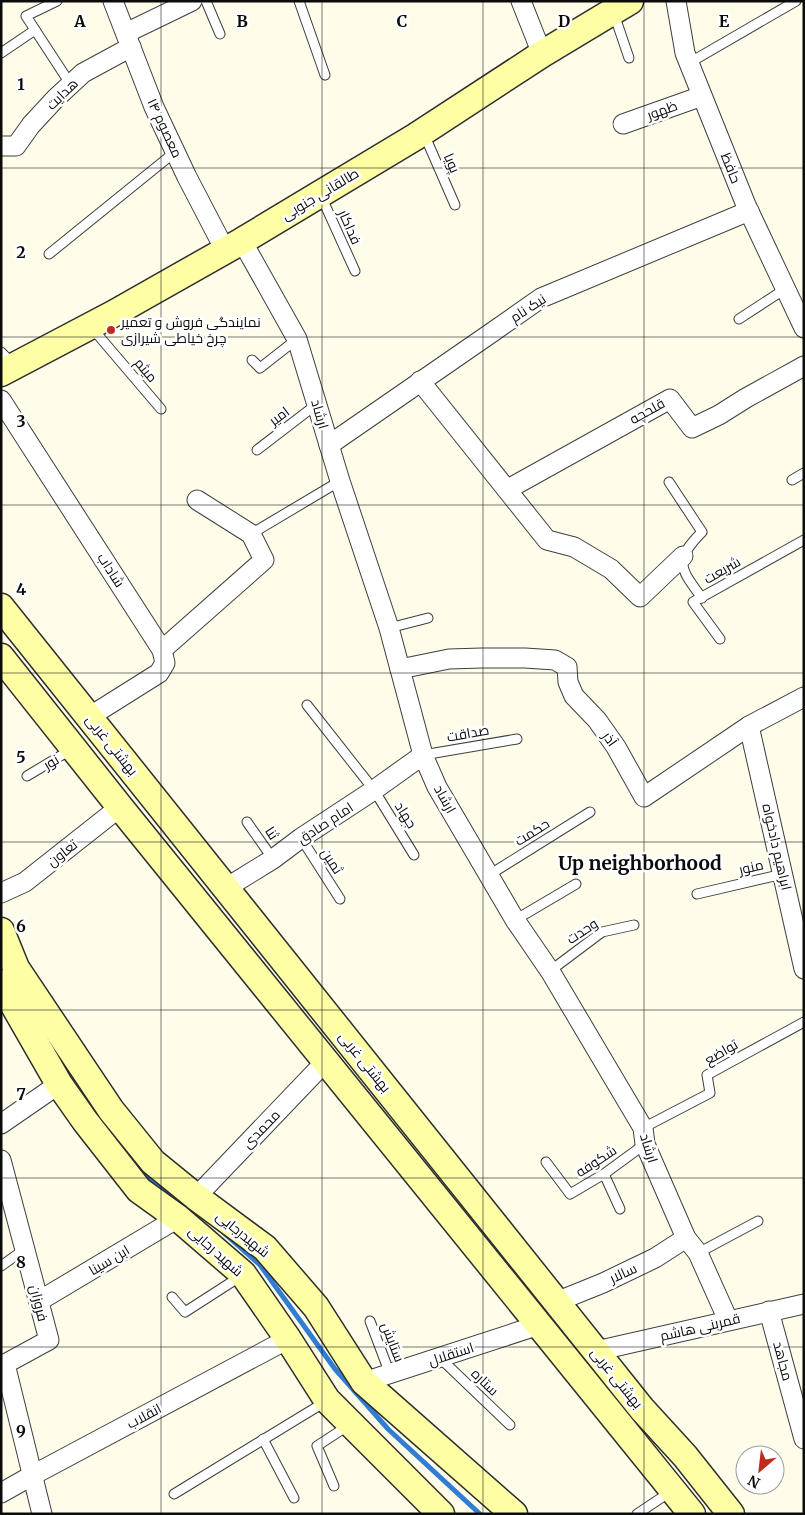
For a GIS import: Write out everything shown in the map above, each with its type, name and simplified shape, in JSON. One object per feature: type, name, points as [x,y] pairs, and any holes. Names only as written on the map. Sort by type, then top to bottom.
[{"type":"street","name":"۱۴ معصوم","points":[[113,1],[154,107],[176,152],[234,246]]},
{"type":"street","name":"هدایت","points":[[1,146],[16,146],[31,125],[56,98],[84,73],[128,40],[192,1]]},
{"type":"street","points":[[521,1],[542,54]]},
{"type":"street","name":"حافظ","points":[[676,1],[685,53],[749,212],[804,328]]},
{"type":"street","name":"طالقانی جنوبی","points":[[6,364],[91,326],[234,246],[423,131],[542,54],[622,6]]},
{"type":"street","name":"ظهور","points":[[623,124],[702,96]]},
{"type":"street","name":"نیک نام","points":[[329,445],[541,298],[749,212]]},
{"type":"street","name":"ارشاد","points":[[234,246],[297,339],[340,481],[389,628],[423,755],[437,786],[515,920],[550,971],[644,1136],[686,1238],[698,1253],[728,1320]]},
{"type":"street","name":"قلحچه","points":[[508,489],[670,399],[692,428],[719,415],[804,366]]},
{"type":"street","points":[[420,381],[548,540],[574,547],[611,569],[640,597],[683,556]]},
{"type":"street","name":"شاداب","points":[[1,400],[162,650]]},
{"type":"street","points":[[89,717],[159,673],[165,663],[162,650],[264,560],[251,534],[196,500]]},
{"type":"street","name":"بهشتی غربی","points":[[1,607],[642,1409],[685,1456],[731,1514]]},
{"type":"street","name":"بهشتی غربی","points":[[1,657],[120,807],[692,1514]]},
{"type":"street","name":"آذر","points":[[400,669],[449,659],[525,658],[555,660],[561,663],[567,667],[568,682],[574,696],[597,720],[616,747],[644,797],[749,726],[804,697]]},
{"type":"street","name":"ابراهیم دادخواه","points":[[749,726],[783,874],[798,917],[804,969]]},
{"type":"street","name":"امام صادق","points":[[226,888],[273,859],[423,755]]},
{"type":"street","name":"تعاون","points":[[1,893],[25,882],[120,807]]},
{"type":"street","name":"شهیدرجایی","points":[[1,931],[16,968],[111,1110],[154,1162],[196,1197],[265,1248],[316,1307],[364,1382],[514,1514]]},
{"type":"street","name":"شهید رجایی","points":[[1,983],[59,1084],[138,1190],[178,1218],[243,1274],[327,1400],[442,1514]]},
{"type":"street","name":"محمدی","points":[[196,1197],[326,1061]]},
{"type":"street","points":[[1,1124],[59,1084]]},
{"type":"street","name":"فروزان","points":[[1,1160],[48,1340],[5,1364],[33,1475]]},
{"type":"street","points":[[424,1181],[446,1163]]},
{"type":"street","points":[[178,1218],[196,1197]]},
{"type":"street","name":"ابن سینا","points":[[39,1301],[178,1218]]},
{"type":"street","name":"سالار","points":[[556,1302],[603,1283],[655,1258],[686,1238]]},
{"type":"street","name":"قمربنی هاشم","points":[[596,1351],[804,1304]]},
{"type":"street","name":"مجاهد","points":[[769,1311],[804,1439]]},
{"type":"street","name":"استقلال","points":[[364,1382],[539,1325]]},
{"type":"street","name":"انقلاب","points":[[1,1493],[288,1339]]},
{"type":"street","points":[[327,1400],[364,1382]]},
{"type":"street","points":[[33,1475],[42,1514]]},
{"type":"lane","points":[[58,1],[26,16],[71,85]]},
{"type":"lane","points":[[206,1],[220,34]]},
{"type":"lane","points":[[299,1],[325,75]]},
{"type":"lane","points":[[689,63],[796,1]]},
{"type":"lane","points":[[622,6],[629,58]]},
{"type":"lane","points":[[1,52],[35,30]]},
{"type":"lane","name":"پویا","points":[[423,131],[455,205]]},
{"type":"lane","points":[[49,254],[176,152]]},
{"type":"lane","name":"فداکار","points":[[320,194],[355,271]]},
{"type":"lane","points":[[739,319],[785,289]]},
{"type":"lane","name":"میثم","points":[[91,326],[161,409]]},
{"type":"lane","points":[[252,360],[260,368],[297,339]]},
{"type":"lane","name":"امیر","points":[[256,450],[318,404]]},
{"type":"lane","points":[[792,480],[804,473]]},
{"type":"lane","points":[[251,534],[340,481]]},
{"type":"lane","points":[[669,482],[702,532],[692,542],[683,556],[682,568],[702,598]]},
{"type":"lane","name":"شریعت","points":[[720,638],[693,602],[804,540]]},
{"type":"lane","points":[[389,628],[428,618]]},
{"type":"lane","name":"جهاد","points":[[307,705],[374,790],[414,855]]},
{"type":"lane","name":"صداقت","points":[[423,755],[517,739]]},
{"type":"lane","name":"نور","points":[[28,776],[74,748]]},
{"type":"lane","name":"حکمت","points":[[489,875],[590,812]]},
{"type":"lane","name":"ثنا","points":[[248,822],[273,859]]},
{"type":"lane","name":"ثمین","points":[[301,838],[340,898]]},
{"type":"lane","name":"منور","points":[[697,894],[783,874]]},
{"type":"lane","points":[[515,920],[576,884]]},
{"type":"lane","name":"وحدت","points":[[550,971],[602,932],[634,925]]},
{"type":"lane","name":"تواضع","points":[[644,1136],[710,1093],[707,1076],[804,1022]]},
{"type":"lane","name":"شکوفه","points":[[546,1162],[570,1194],[604,1174],[644,1136]]},
{"type":"lane","points":[[604,1174],[620,1209]]},
{"type":"lane","points":[[698,1253],[758,1221]]},
{"type":"lane","points":[[1,1266],[25,1249]]},
{"type":"lane","points":[[172,1297],[185,1312],[243,1274]]},
{"type":"lane","name":"ستایش","points":[[370,1321],[390,1374]]},
{"type":"lane","name":"ستاره","points":[[440,1358],[510,1425]]},
{"type":"lane","points":[[174,1494],[327,1400]]},
{"type":"lane","points":[[334,1486],[317,1446],[352,1424]]},
{"type":"lane","points":[[263,1440],[294,1498]]},
{"type":"lane","points":[[637,1514],[672,1490]]},
{"type":"waterway","points":[[57,1052],[89,1104]]},
{"type":"waterway","points":[[139,1171],[183,1203]]},
{"type":"waterway","points":[[224,1233],[260,1265],[335,1369],[388,1429],[480,1514]]},
{"type":"place","name":"نمایندگی فروش و تعمیر چرخ خیاطی شیرازی","points":[[111,330]]},
{"type":"district","name":"Up neighborhood","points":[[640,863]]}]
